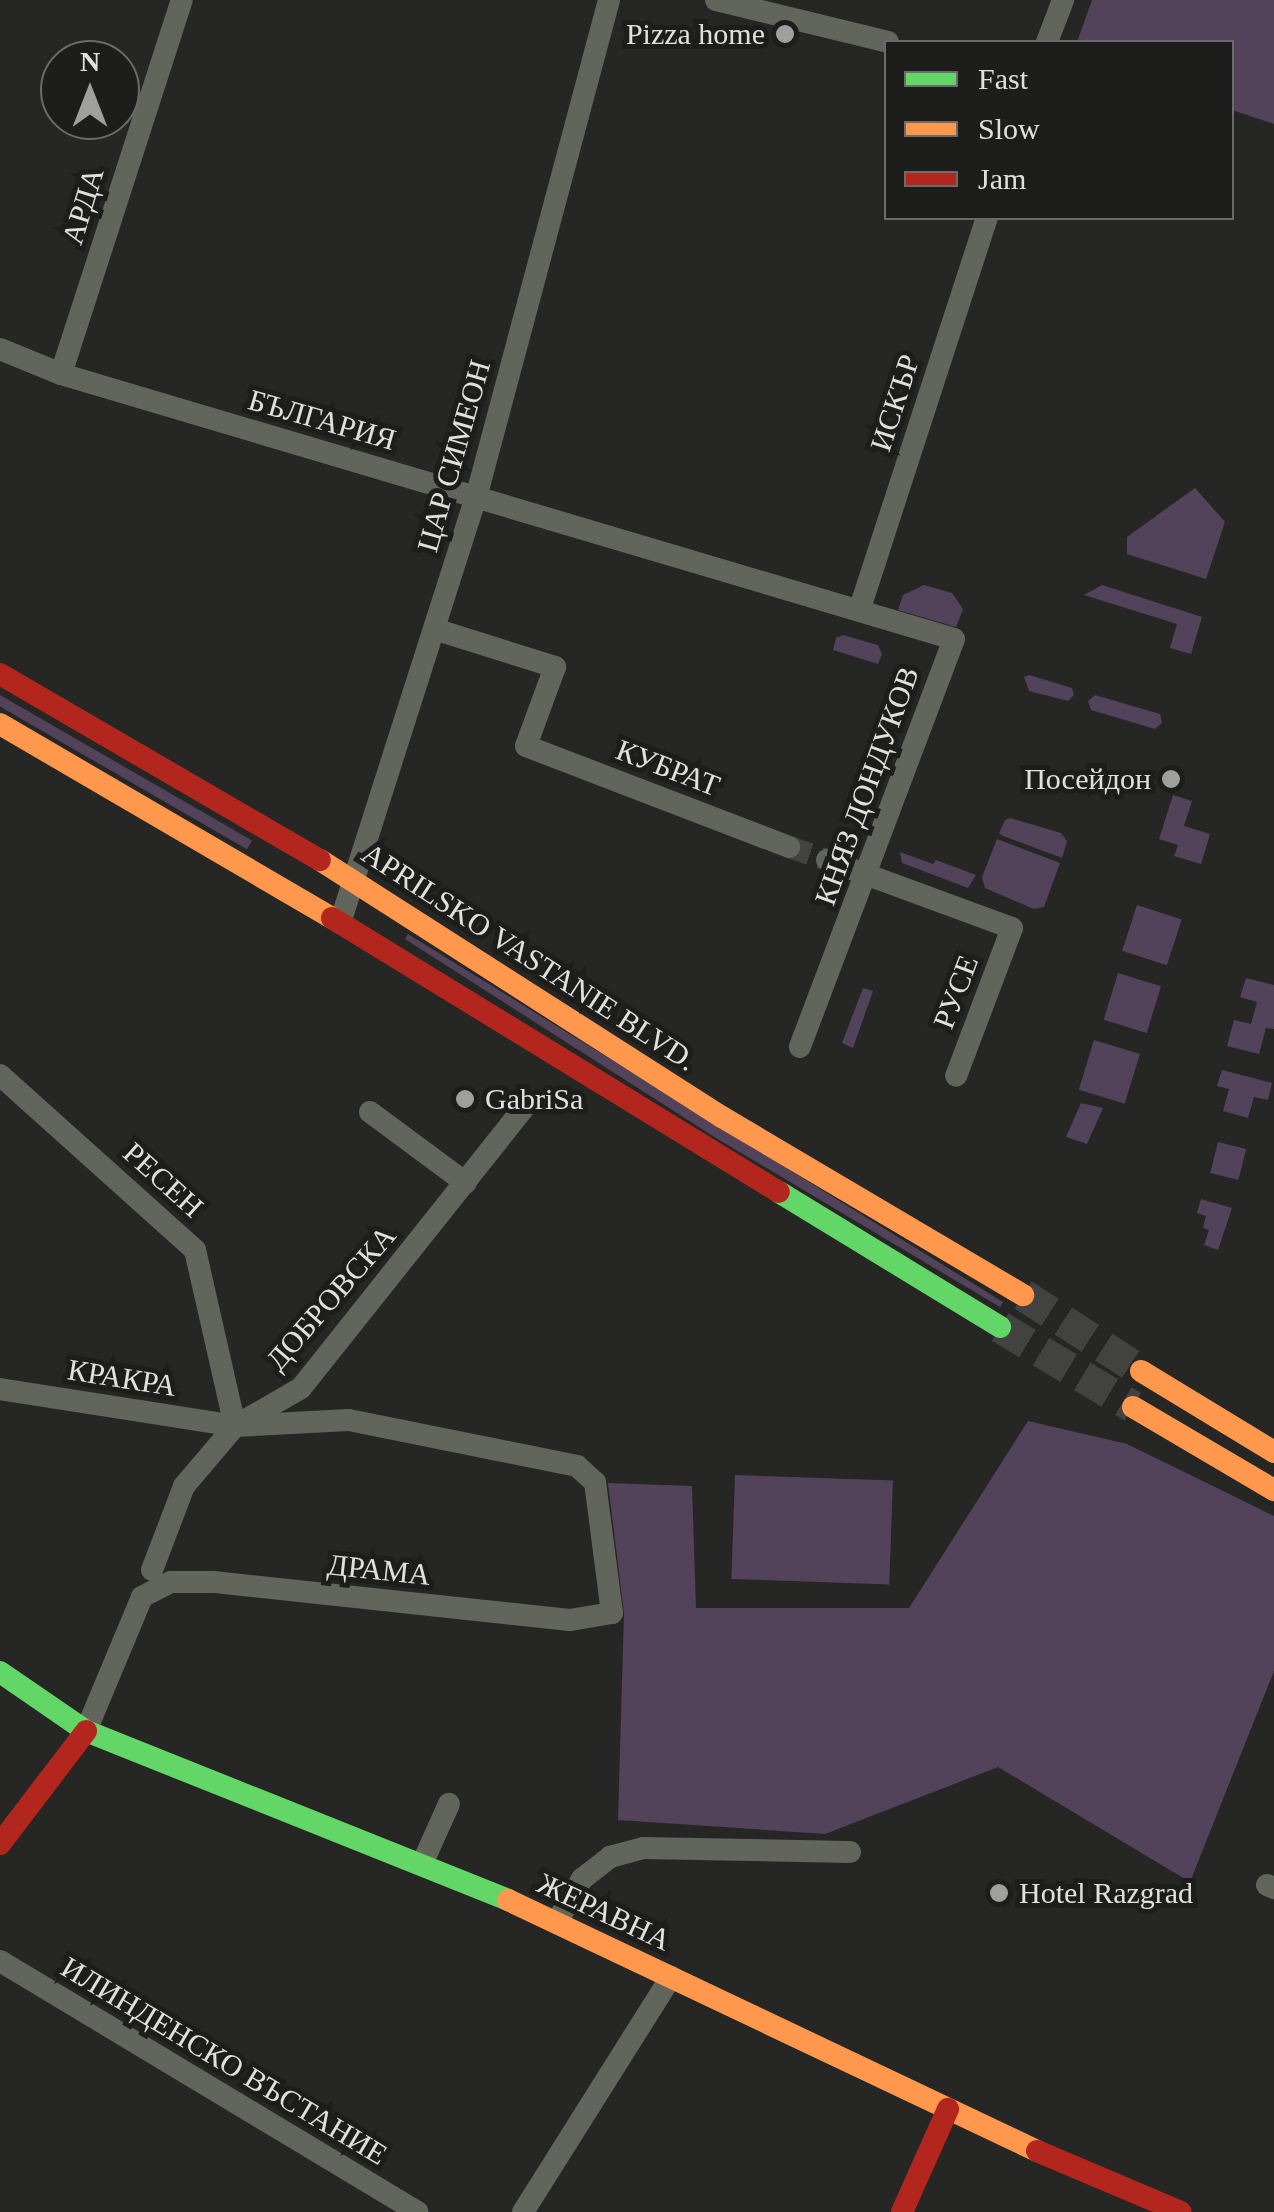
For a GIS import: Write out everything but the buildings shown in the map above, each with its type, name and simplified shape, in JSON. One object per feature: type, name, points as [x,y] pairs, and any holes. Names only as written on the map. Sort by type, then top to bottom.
[{"type":"street","name":"АРДА","points":[[61,374],[182,0]]},
{"type":"street","name":"ЦАР СИМЕОН","points":[[340,923],[477,494],[609,0]]},
{"type":"street","points":[[716,0],[884,41]]},
{"type":"street","points":[[1048,40],[1064,0]]},
{"type":"street","name":"ИСКЪР","points":[[860,608],[987,220]]},
{"type":"street","name":"БЪЛГАРИЯ","points":[[0,349],[61,374],[860,608]]},
{"type":"street","name":"КНЯЗ ДОНДУКОВ","points":[[800,1047],[954,639],[860,608]]},
{"type":"street","name":"КУБРАТ","points":[[434,629],[556,667],[526,746],[789,847]]},
{"type":"street","name":"APRILSKO VASTANIE BLVD.","points":[[0,674],[354,880],[722,1117],[1023,1295]]},
{"type":"street","points":[[0,724],[340,923],[1000,1327]]},
{"type":"street","points":[[826,860],[866,875]]},
{"type":"street","name":"РУСЕ","points":[[866,875],[1012,928],[956,1076]]},
{"type":"street","name":"РЕСЕН","points":[[0,1075],[195,1250],[235,1426]]},
{"type":"street","name":"ДОБРОВСКА","points":[[152,1570],[184,1486],[235,1426],[300,1388],[525,1106]]},
{"type":"street","points":[[370,1112],[466,1183]]},
{"type":"street","points":[[1141,1371],[1274,1452]]},
{"type":"street","name":"КРАКРА","points":[[0,1389],[235,1426],[349,1420],[578,1466],[595,1482],[612,1612]]},
{"type":"street","points":[[1133,1407],[1274,1490]]},
{"type":"street","name":"ДРАМА","points":[[86,1732],[142,1597],[171,1582],[213,1582],[570,1620],[612,1612]]},
{"type":"street","name":"ЖЕРАВНА","points":[[0,1672],[86,1732],[558,1920],[802,2044],[1119,2189],[1181,2212]]},
{"type":"street","points":[[0,1844],[86,1732]]},
{"type":"street","points":[[422,1864],[449,1804]]},
{"type":"street","points":[[558,1920],[582,1879],[610,1857],[642,1848],[850,1852]]},
{"type":"street","name":"ИЛИНДЕНСКО ВЪСТАНИЕ","points":[[0,1960],[416,2212]]},
{"type":"street","points":[[522,2212],[671,1977]]},
{"type":"street","points":[[902,2212],[948,2109]]},
{"type":"shaded area","points":[[1092,0],[1274,0],[1274,124],[1234,111],[1234,40],[1078,40]]},
{"type":"shaded area","points":[[1195,488],[1225,522],[1206,579],[1127,554],[1127,537]]},
{"type":"shaded area","points":[[924,585],[952,593],[963,609],[956,627],[898,610],[903,595]]},
{"type":"shaded area","points":[[1102,585],[1202,617],[1191,654],[1170,648],[1177,624],[1084,595]]},
{"type":"shaded area","points":[[843,635],[878,645],[882,654],[878,664],[833,650],[836,638]]},
{"type":"shaded area","points":[[1029,675],[1072,688],[1074,695],[1068,701],[1029,691],[1024,677]]},
{"type":"shaded area","points":[[0,695],[252,840],[247,849],[0,707]]},
{"type":"shaded area","points":[[1095,695],[1160,714],[1162,723],[1155,729],[1091,710],[1088,701]]},
{"type":"shaded area","points":[[1173,795],[1192,801],[1184,826],[1210,834],[1201,864],[1174,856],[1178,845],[1159,839]]},
{"type":"shaded area","points":[[1010,818],[1061,833],[1067,841],[1062,858],[999,833]]},
{"type":"shaded area","points":[[997,839],[1060,863],[1044,907],[1034,909],[985,888],[982,877]]},
{"type":"shaded area","points":[[900,852],[976,875],[968,888],[902,863]]},
{"type":"shaded area","points":[[1137,905],[1182,920],[1167,965],[1122,951]]},
{"type":"shaded area","points":[[408,934],[1003,1302],[1000,1307],[716,1138],[405,939]]},
{"type":"shaded area","points":[[1118,973],[1161,986],[1147,1033],[1104,1020]]},
{"type":"shaded area","points":[[1246,978],[1274,985],[1274,1029],[1266,1028],[1259,1054],[1227,1046],[1234,1020],[1251,1024],[1257,1002],[1240,997]]},
{"type":"shaded area","points":[[863,988],[873,991],[853,1048],[842,1043]]},
{"type":"shaded area","points":[[1094,1040],[1140,1054],[1125,1104],[1079,1090]]},
{"type":"shaded area","points":[[1222,1070],[1272,1083],[1268,1100],[1254,1097],[1248,1118],[1223,1111],[1229,1089],[1217,1086]]},
{"type":"shaded area","points":[[1081,1103],[1103,1108],[1087,1144],[1066,1137]]},
{"type":"shaded area","points":[[1218,1142],[1246,1149],[1238,1180],[1210,1173]]},
{"type":"shaded area","points":[[1201,1199],[1232,1208],[1218,1250],[1204,1245],[1209,1230],[1203,1228],[1206,1216],[1197,1213]]},
{"type":"shaded area","points":[[1028,1421],[1127,1444],[1274,1516],[1274,1671],[1190,1882],[998,1767],[825,1834],[618,1820],[624,1613],[608,1483],[692,1486],[696,1608],[909,1608]]},
{"type":"shaded area","points":[[735,1475],[893,1481],[889,1584],[731,1579]]},
{"type":"tunnel","points":[[789,847],[827,860]]},
{"type":"tunnel","points":[[1023,1295],[1141,1371]]},
{"type":"tunnel","points":[[1000,1327],[1133,1407]]},
{"type":"traffic: fast","points":[[779,1192],[1000,1327]]},
{"type":"traffic: fast","points":[[0,1672],[86,1731],[508,1900]]},
{"type":"traffic: slow","points":[[0,724],[332,918]]},
{"type":"traffic: slow","points":[[320,860],[722,1117],[1023,1295]]},
{"type":"traffic: slow","points":[[1141,1371],[1274,1452]]},
{"type":"traffic: slow","points":[[1133,1407],[1274,1490]]},
{"type":"traffic: slow","points":[[508,1900],[1037,2151]]},
{"type":"traffic: jam","points":[[0,674],[320,860]]},
{"type":"traffic: jam","points":[[332,918],[779,1192]]},
{"type":"traffic: jam","points":[[0,1844],[86,1731]]},
{"type":"traffic: jam","points":[[902,2212],[948,2109]]},
{"type":"traffic: jam","points":[[1037,2151],[1181,2212]]},
{"type":"place","name":"Pizza home","points":[[785,34]]},
{"type":"place","name":"Посейдон","points":[[1171,779]]},
{"type":"place","name":"GabriSa","points":[[465,1099]]},
{"type":"place","name":"Hotel Razgrad","points":[[999,1893]]}]
